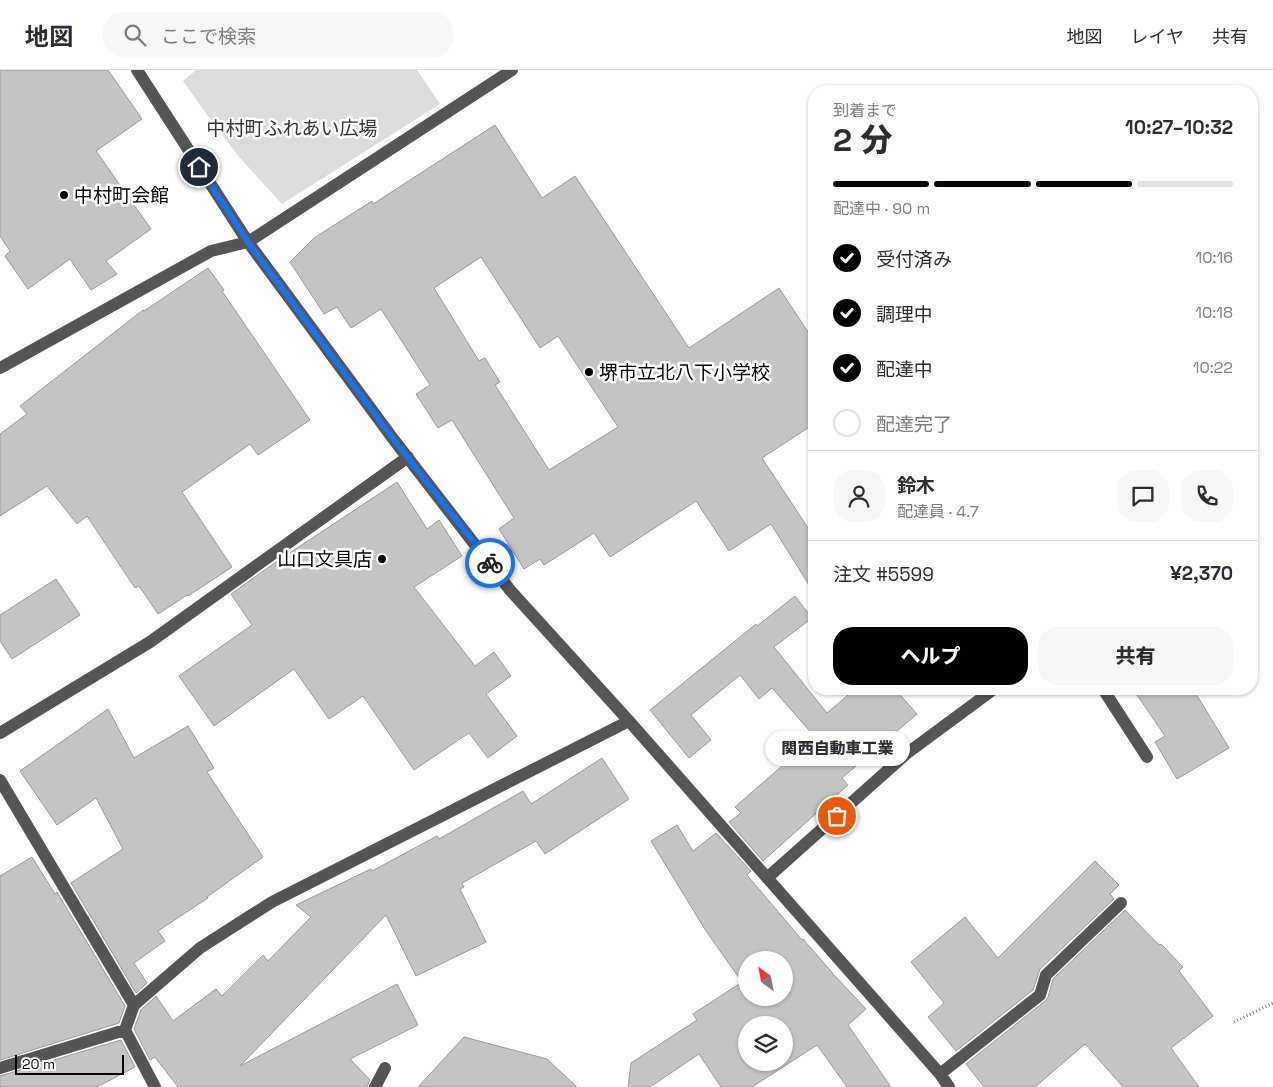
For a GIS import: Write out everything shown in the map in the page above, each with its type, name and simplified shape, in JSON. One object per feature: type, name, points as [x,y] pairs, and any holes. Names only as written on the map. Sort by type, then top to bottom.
[{"type":"street","points":[[137,70],[248,242],[510,590],[629,721],[950,1087]]},
{"type":"street","points":[[0,368],[211,252],[248,242],[512,70]]},
{"type":"street","points":[[0,733],[150,642],[408,457]]},
{"type":"street","points":[[767,878],[906,754],[986,695]]},
{"type":"street","points":[[1107,695],[1147,757]]},
{"type":"street","points":[[155,1087],[125,1030],[134,1006],[200,948],[272,902],[629,721]]},
{"type":"street","points":[[0,780],[134,1006]]},
{"type":"street","points":[[940,1074],[1040,995],[1046,975],[1121,903]]},
{"type":"street","points":[[0,1068],[125,1030]]},
{"type":"street","points":[[375,1087],[385,1068]]},
{"type":"path","points":[[1234,1022],[1273,1002]]},
{"type":"green space","name":"中村町ふれあい広場","points":[[196,70],[417,70],[440,104],[282,204],[240,158],[183,81]]},
{"type":"building","name":"中村町会館","points":[[0,70],[108,70],[142,119],[96,151],[151,229],[106,261],[117,274],[91,290],[70,259],[28,289],[5,256],[10,251],[0,236]]},
{"type":"building","points":[[495,125],[542,198],[575,176],[689,348],[779,288],[808,332],[808,428],[762,458],[808,528],[808,583],[771,524],[729,551],[696,501],[610,557],[594,533],[544,565],[540,559],[524,569],[499,529],[514,518],[452,420],[438,428],[416,394],[430,385],[381,309],[351,328],[337,307],[324,314],[290,262],[314,238],[372,201],[373,204]],"holes":[[[481,257],[540,348],[558,336],[618,427],[549,470],[495,385],[500,382],[485,358],[479,361],[434,288]]]},
{"type":"building","points":[[208,268],[310,420],[258,455],[250,444],[182,492],[232,567],[158,614],[139,586],[135,588],[87,516],[77,524],[47,486],[0,516],[0,434],[27,414],[20,406],[143,310]]},
{"type":"building","points":[[397,482],[427,529],[439,520],[462,556],[414,587],[475,666],[494,652],[511,676],[486,694],[517,736],[488,758],[469,733],[414,770],[363,696],[329,719],[294,669],[214,726],[179,676],[252,625],[231,594]]},
{"type":"building","points":[[56,579],[80,615],[12,659],[0,641],[0,615]]},
{"type":"building","points":[[795,596],[808,613],[808,621],[774,647],[808,689],[808,695],[813,695],[827,713],[848,695],[900,695],[917,714],[842,778],[848,785],[763,861],[729,822],[741,813],[735,807],[815,737],[772,688],[759,699],[740,675],[691,715],[711,740],[689,758],[650,710],[756,624],[757,626]]},
{"type":"building","points":[[1137,695],[1197,695],[1229,748],[1177,779],[1155,742],[1165,736]]},
{"type":"building","points":[[108,709],[134,758],[188,726],[214,768],[207,772],[263,857],[208,898],[158,931],[165,941],[134,963],[147,983],[136,993],[71,883],[123,849],[96,798],[57,825],[20,771]]},
{"type":"building","points":[[602,758],[629,799],[545,854],[536,841],[462,883],[464,887],[460,889],[486,942],[416,976],[386,915],[240,1066],[397,984],[418,1025],[350,1059],[370,1080],[367,1087],[178,1087],[155,1057],[150,1060],[134,1029],[141,1010],[156,996],[173,1021],[216,989],[222,996],[263,955],[268,961],[311,917],[296,905],[371,869],[372,871],[437,836],[439,839],[523,791],[531,804]]},
{"type":"building","points":[[677,825],[693,851],[716,833],[751,871],[747,875],[802,940],[866,1009],[848,1025],[891,1087],[847,1087],[817,1045],[793,1061],[793,1016],[738,1016],[738,1071],[777,1071],[752,1087],[721,1087],[699,1054],[650,1087],[628,1087],[631,1063],[697,1020],[693,1014],[738,985],[738,1006],[793,1006],[793,951],[738,951],[738,976],[706,931],[651,841]]},
{"type":"building","points":[[32,857],[55,894],[57,892],[125,1006],[119,1023],[0,1060],[0,876]]},
{"type":"building","points":[[1095,861],[1119,885],[1110,894],[1114,899],[1040,969],[1033,990],[956,1051],[928,1017],[944,1003],[911,962],[965,917],[998,958]]},
{"type":"building","points":[[1125,910],[1183,967],[1179,971],[1213,1016],[1171,1048],[1199,1087],[1123,1087],[1085,1044],[1035,1087],[984,1087],[966,1064],[1045,1001],[1053,979]]},
{"type":"building","points":[[464,1037],[547,1059],[577,1087],[418,1087]]},
{"type":"building","points":[[121,1040],[135,1067],[97,1087],[0,1087],[0,1076]]},
{"type":"way so far","points":[[490,563],[510,590],[629,721],[767,878],[837,816]]},
{"type":"place","name":"中村町会館","points":[[64,195]]},
{"type":"place","name":"堺市立北八下小学校","points":[[589,372]]},
{"type":"place","name":"山口文具店","points":[[382,559]]},
{"type":"place","name":"関西自動車工業","points":[[837,816]]},
{"type":"route","points":[[199,167],[264,264],[394,440],[490,563]]}]
